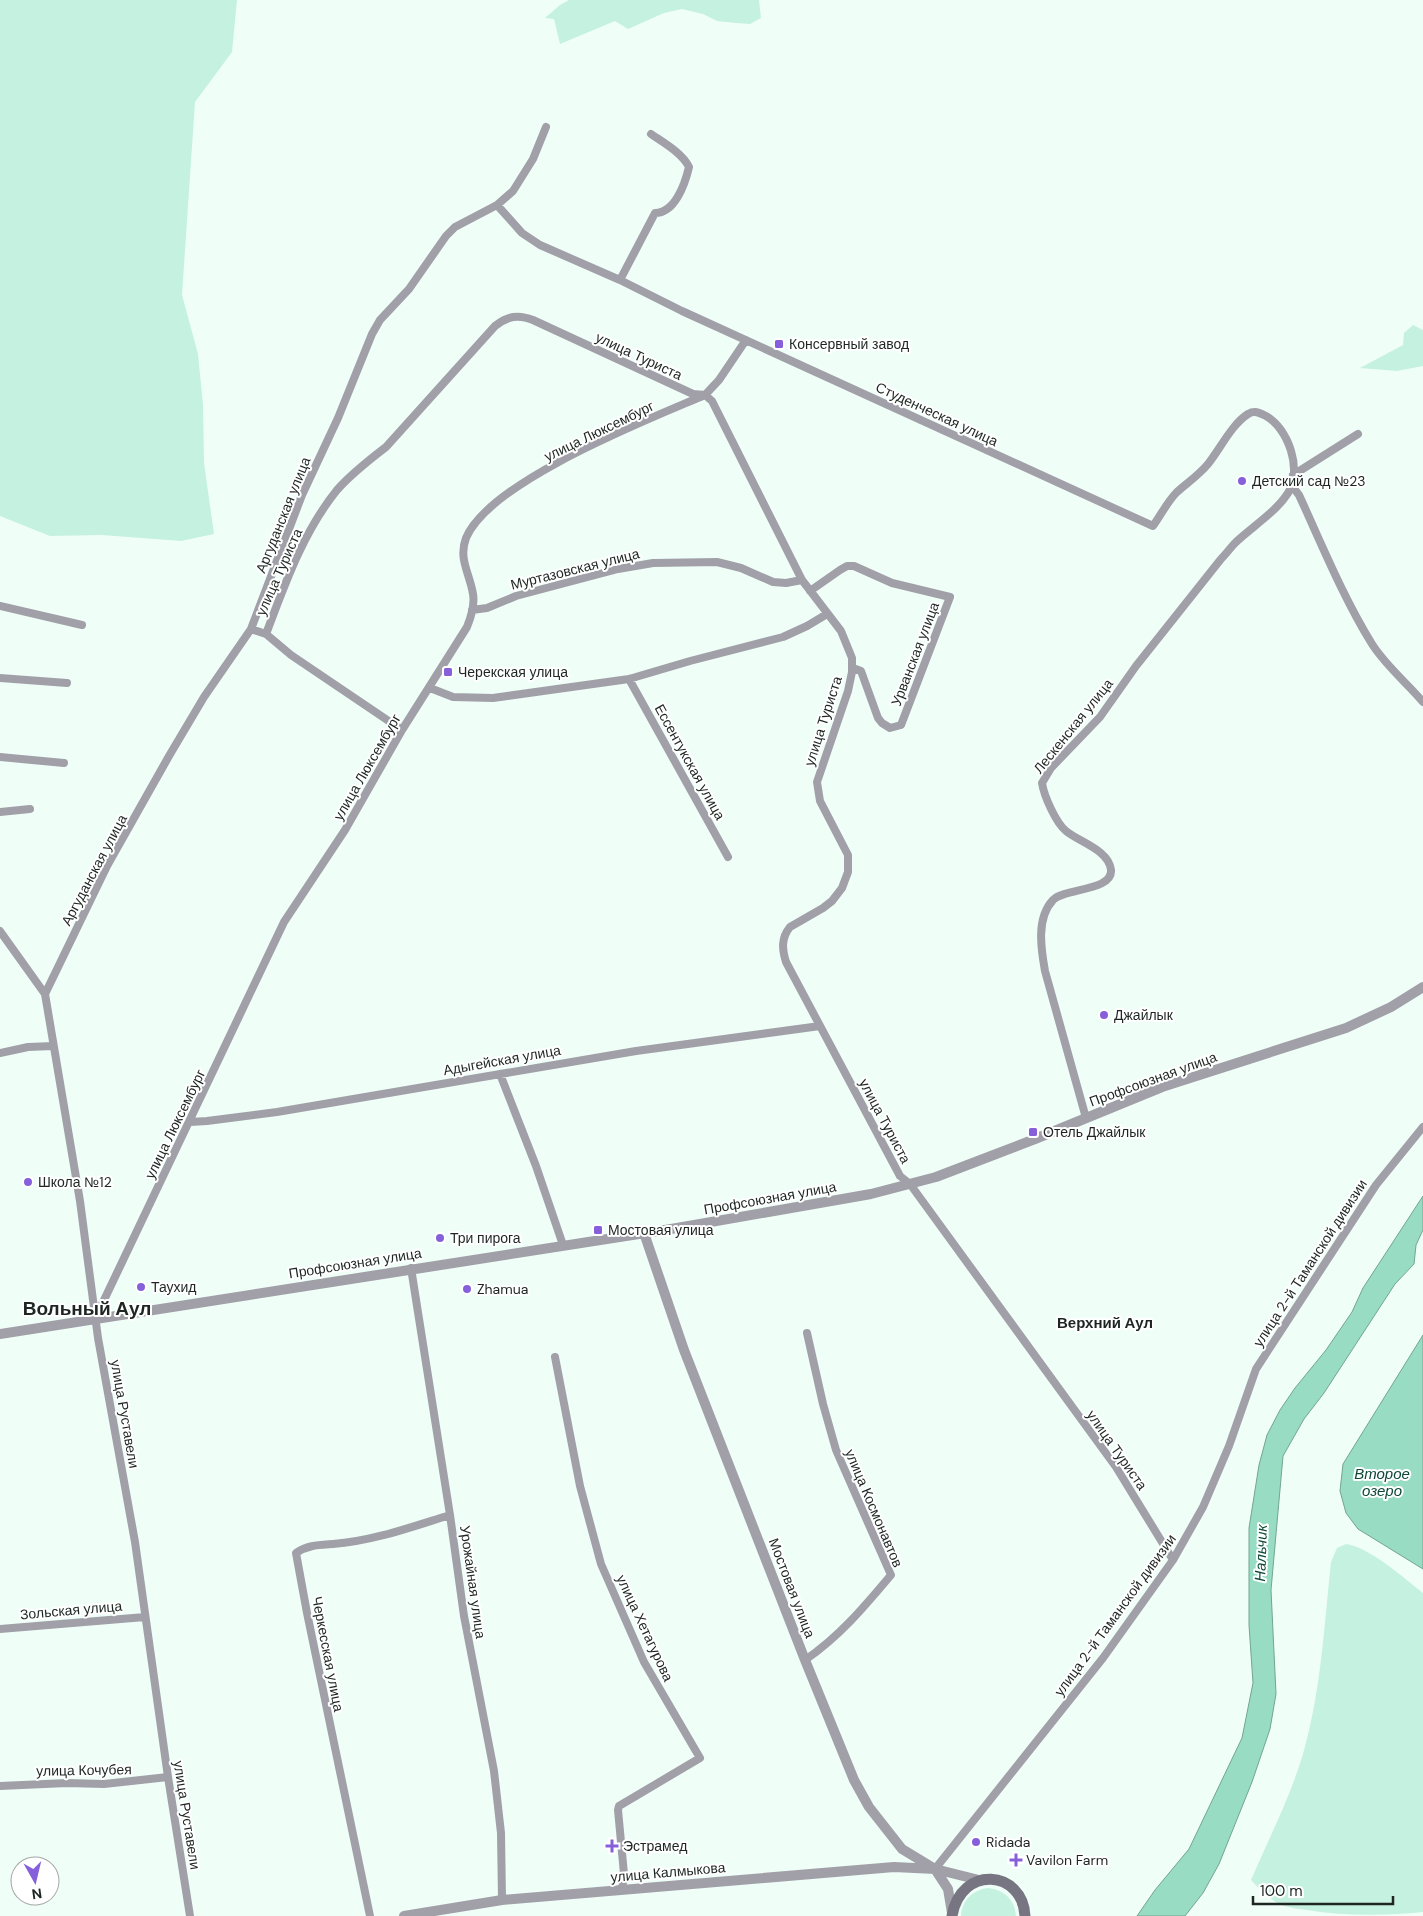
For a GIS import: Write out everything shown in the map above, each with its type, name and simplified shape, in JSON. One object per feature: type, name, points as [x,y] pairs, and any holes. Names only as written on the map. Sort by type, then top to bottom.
[{"type":"main road","points":[[952,1915],[955,1902],[961,1892],[979,1880],[990,1879],[1001,1881],[1018,1894],[1023,1903],[1025,1916]]},
{"type":"street","name":"Аргуданская улица","points":[[45,994],[107,866],[204,697],[251,630],[302,495],[338,418],[372,334],[380,320],[409,289],[446,236],[455,227],[497,205],[513,190],[523,176],[546,127]]},
{"type":"street","points":[[620,280],[651,224],[655,213],[665,212],[671,206],[689,168],[686,162],[651,134]]},
{"type":"street","name":"Студенческая улица","points":[[497,205],[522,233],[555,252],[620,280],[682,311],[1153,526],[1177,493],[1207,465],[1224,441],[1249,413],[1258,412],[1269,418],[1285,434],[1292,452],[1292,486]]},
{"type":"street","name":"улица Туриста","points":[[266,634],[302,546],[337,490],[364,464],[386,447],[495,326],[507,318],[518,315],[533,320],[693,394],[705,395],[712,401],[802,580],[840,631],[847,643],[852,658],[848,691],[841,716],[817,782],[820,801],[848,855],[849,866],[846,882],[832,901],[824,908],[790,927],[783,938],[783,954],[786,962],[900,1176],[910,1184],[1116,1467],[1172,1560]]},
{"type":"street","name":"улица Люксембург","points":[[95,1319],[284,922],[345,830],[402,730],[467,627],[472,610],[473,593],[464,564],[463,553],[470,531],[482,514],[504,496],[571,455],[705,395],[719,380],[746,340]]},
{"type":"street","points":[[1293,475],[1358,434]]},
{"type":"street","points":[[1292,486],[1303,504],[1347,601],[1372,645],[1385,662],[1423,702]]},
{"type":"street","name":"Лескенская улица","points":[[1086,1118],[1045,971],[1041,948],[1041,933],[1046,912],[1054,899],[1076,890],[1103,883],[1109,878],[1111,871],[1104,856],[1062,827],[1045,796],[1042,783],[1052,768],[1100,717],[1136,666],[1221,559],[1235,543],[1282,500],[1292,486]]},
{"type":"street","name":"Муртазовская улица","points":[[472,610],[487,608],[516,596],[618,569],[653,563],[717,562],[741,568],[772,582],[786,583],[802,580]]},
{"type":"street","name":"Урванская улица","points":[[810,591],[847,566],[854,566],[892,583],[950,597],[901,725],[890,728],[882,723],[861,671],[852,668]]},
{"type":"street","points":[[0,606],[82,625]]},
{"type":"street","points":[[430,688],[453,697],[492,698],[630,679],[783,637],[827,614]]},
{"type":"street","points":[[251,630],[266,634],[291,655],[402,730]]},
{"type":"street","points":[[0,678],[67,684]]},
{"type":"street","name":"Ессентукская улица","points":[[630,679],[728,857]]},
{"type":"street","points":[[0,757],[64,763]]},
{"type":"street","points":[[0,812],[30,809]]},
{"type":"street","name":"улица Руставели","points":[[0,931],[45,994],[80,1200],[95,1319],[122,1464],[190,1916]]},
{"type":"street","name":"Профсоюзная улица","points":[[0,1334],[411,1268],[644,1233],[823,1203],[910,1184],[965,1166],[1162,1087],[1346,1028],[1391,1007],[1423,987]]},
{"type":"street","name":"Адыгейская улица","points":[[190,1122],[258,1114],[645,1049],[820,1026]]},
{"type":"street","points":[[0,1053],[28,1047],[53,1046]]},
{"type":"street","points":[[500,1074],[536,1166],[562,1245]]},
{"type":"street","name":"улица 2-й Таманской дивизии","points":[[935,1869],[1103,1658],[1172,1560],[1200,1515],[1229,1446],[1256,1369],[1376,1184],[1423,1127]]},
{"type":"street","name":"Мостовая улица","points":[[644,1233],[684,1350],[854,1780],[869,1807],[902,1849],[935,1869]]},
{"type":"street","name":"Урожайная улица","points":[[411,1268],[464,1616],[494,1771],[501,1833],[502,1900]]},
{"type":"street","name":"улица Космонавтов","points":[[805,1660],[822,1649],[841,1631],[891,1575],[836,1450],[823,1404],[807,1333]]},
{"type":"street","name":"улица Хетагурова","points":[[555,1357],[580,1486],[601,1564],[644,1662],[700,1758],[619,1806],[624,1874],[622,1890]]},
{"type":"street","name":"Черкесская улица","points":[[370,1916],[296,1554],[303,1548],[316,1545],[377,1538],[450,1515]]},
{"type":"street","name":"Зольская улица","points":[[0,1629],[145,1617]]},
{"type":"street","name":"улица Кочубея","points":[[0,1786],[67,1783],[104,1784],[168,1778]]},
{"type":"street","name":"улица Калмыкова","points":[[404,1916],[502,1900],[894,1867],[935,1869]]},
{"type":"street","points":[[935,1869],[979,1880]]},
{"type":"street","points":[[935,1869],[948,1889],[952,1915]]},
{"type":"shaded area","points":[[0,0],[237,0],[232,52],[195,102],[182,295],[198,354],[203,405],[204,463],[214,534],[181,541],[102,535],[50,536],[0,516]]},
{"type":"shaded area","points":[[569,0],[759,0],[761,18],[750,24],[717,21],[703,14],[682,9],[664,13],[628,29],[615,21],[560,44],[554,19],[545,18]]},
{"type":"shaded area","points":[[1413,325],[1423,330],[1423,366],[1397,371],[1360,368],[1403,345],[1404,333]]},
{"type":"shaded area","points":[[1346,1544],[1355,1546],[1375,1557],[1423,1593],[1423,1912],[1380,1915],[1321,1912],[1293,1908],[1275,1901],[1251,1880],[1286,1802],[1303,1754],[1318,1683],[1331,1562],[1337,1548]]},
{"type":"shaded area","points":[[988,1888],[1008,1896],[1016,1916],[961,1916],[964,1905],[969,1897],[978,1891]]},
{"type":"water","name":"Нальчик","points":[[1423,1196],[1423,1230],[1416,1245],[1414,1264],[1395,1284],[1324,1393],[1304,1419],[1283,1456],[1271,1590],[1276,1694],[1270,1729],[1252,1782],[1219,1864],[1203,1893],[1185,1916],[1137,1916],[1155,1890],[1189,1849],[1242,1738],[1253,1683],[1249,1625],[1249,1528],[1259,1465],[1267,1435],[1280,1410],[1295,1388],[1326,1350],[1352,1312],[1363,1288]]},
{"type":"water","name":"Второе озеро","points":[[1423,1335],[1423,1569],[1358,1529],[1346,1513],[1340,1491],[1343,1464]]},
{"type":"place","name":"Консервный завод","points":[[779,344]]},
{"type":"place","name":"Детский сад №23","points":[[1242,481]]},
{"type":"place","name":"Черекская улица","points":[[448,672]]},
{"type":"place","name":"Джайлык","points":[[1104,1015]]},
{"type":"place","name":"Отель Джайлык","points":[[1033,1132]]},
{"type":"place","name":"Школа №12","points":[[28,1182]]},
{"type":"place","name":"Мостовая улица","points":[[598,1230]]},
{"type":"place","name":"Три пирога","points":[[440,1238]]},
{"type":"place","name":"Таухид","points":[[141,1287]]},
{"type":"place","name":"Zhamua","points":[[467,1289]]},
{"type":"place","name":"Ridada","points":[[976,1842]]},
{"type":"place","name":"Эстрамед","points":[[612,1846]]},
{"type":"place","name":"Vavilon Farm","points":[[1016,1860]]},
{"type":"district","name":"Вольный Аул","points":[[87,1308]]},
{"type":"district","name":"Верхний Аул","points":[[1105,1323]]}]
